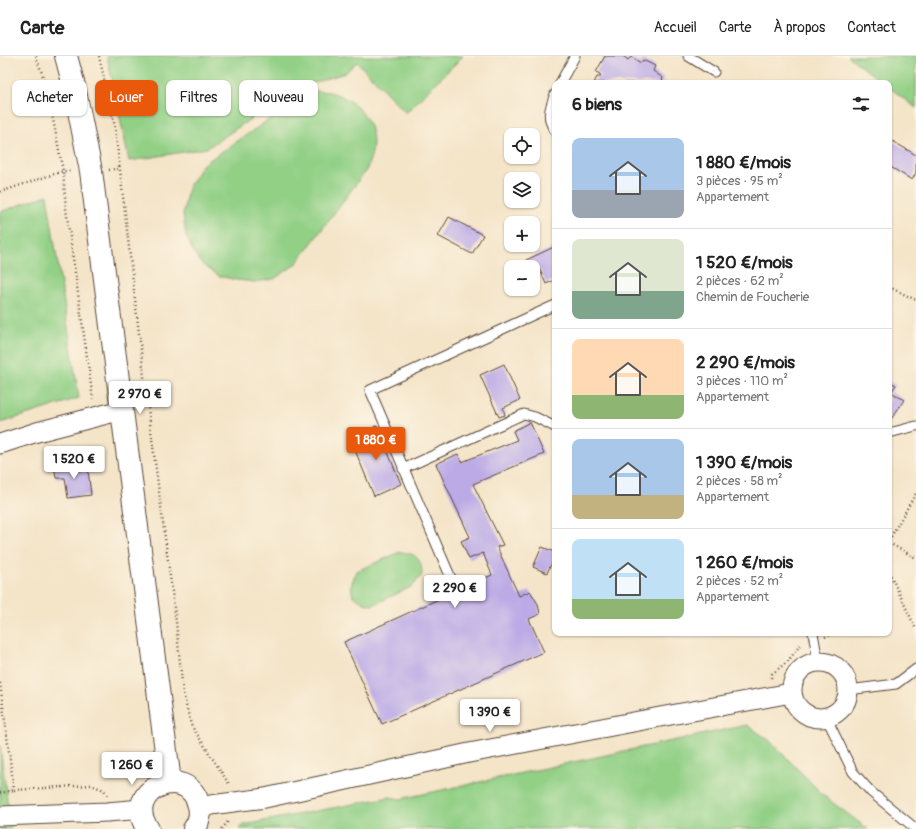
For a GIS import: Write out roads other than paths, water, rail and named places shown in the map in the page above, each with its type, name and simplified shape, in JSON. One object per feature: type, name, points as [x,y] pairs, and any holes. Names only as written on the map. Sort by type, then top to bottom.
[{"type":"street","points":[[66,56],[74,86],[91,171],[170,782]]},
{"type":"street","points":[[0,444],[37,432],[122,410]]},
{"type":"street","points":[[818,661],[827,662],[836,666],[842,672],[847,681],[848,690],[847,699],[835,714],[817,718],[808,716],[800,710],[794,702],[791,693],[792,684],[798,672],[809,664],[818,661]]},
{"type":"street","points":[[197,819],[211,805],[265,798],[469,753],[791,693]]},
{"type":"street","points":[[0,816],[107,812],[145,819],[144,800],[148,793],[154,787],[170,782],[187,787],[196,797],[197,819]]},
{"type":"lane","points":[[562,80],[575,56]]},
{"type":"lane","points":[[688,56],[714,72]]},
{"type":"lane","points":[[552,102],[549,109],[550,123],[552,127]]},
{"type":"lane","points":[[451,578],[370,390],[552,306]]},
{"type":"lane","points":[[403,469],[524,414],[535,417],[552,426]]},
{"type":"lane","points":[[892,433],[916,426]]},
{"type":"lane","points":[[814,636],[818,661]]},
{"type":"lane","points":[[848,690],[896,684],[916,669]]},
{"type":"lane","points":[[826,717],[853,772],[871,792],[916,829]]}]
